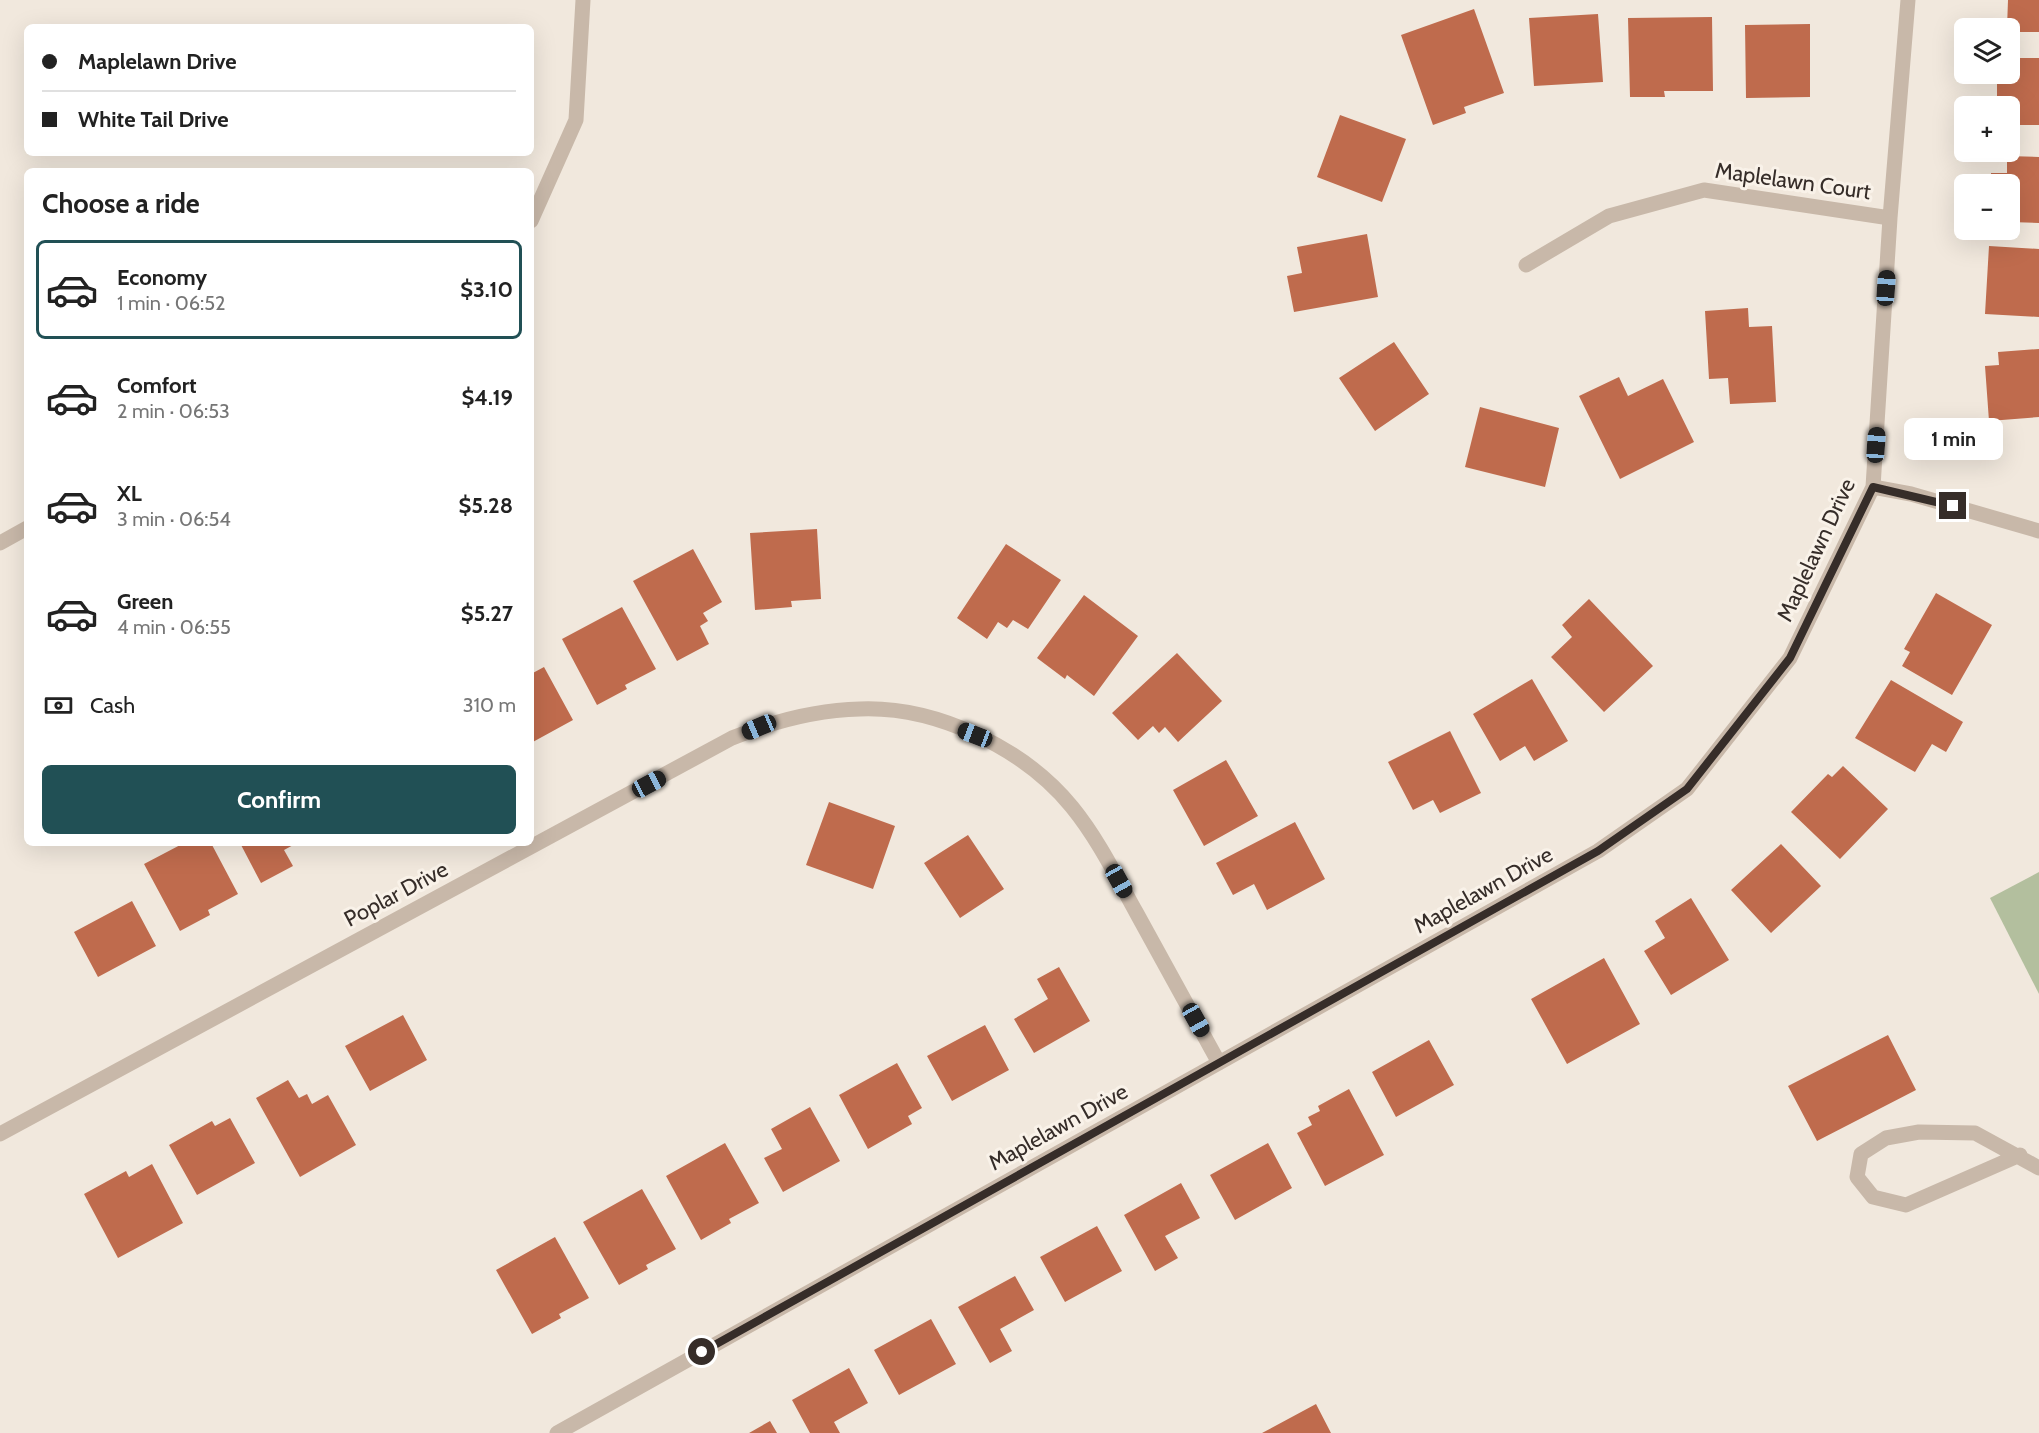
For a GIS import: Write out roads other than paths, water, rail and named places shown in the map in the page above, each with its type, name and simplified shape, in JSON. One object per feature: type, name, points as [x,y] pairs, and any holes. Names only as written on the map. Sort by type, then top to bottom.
[{"type":"street","points":[[534,214],[576,120],[583,0]]},
{"type":"street","name":"Maplelawn Drive","points":[[557,1433],[1598,851],[1687,789],[1790,658],[1873,487],[1890,218],[1908,0]]},
{"type":"street","name":"Maplelawn Court","points":[[1526,265],[1609,216],[1704,190],[1890,218]]},
{"type":"street","points":[[1873,487],[1911,494],[2039,531]]},
{"type":"street","points":[[0,543],[24,530]]},
{"type":"street","name":"Poplar Drive","points":[[534,845],[732,738],[794,717],[862,709],[924,717],[975,735],[1003,749],[1053,786],[1072,806],[1097,841],[1219,1063]]},
{"type":"street","name":"Poplar Drive","points":[[0,1134],[532,846]]},
{"type":"street","points":[[2020,1155],[1906,1205],[1873,1197],[1857,1177],[1861,1154],[1886,1138],[1918,1132],[1975,1133],[2020,1155],[2039,1168]]}]
